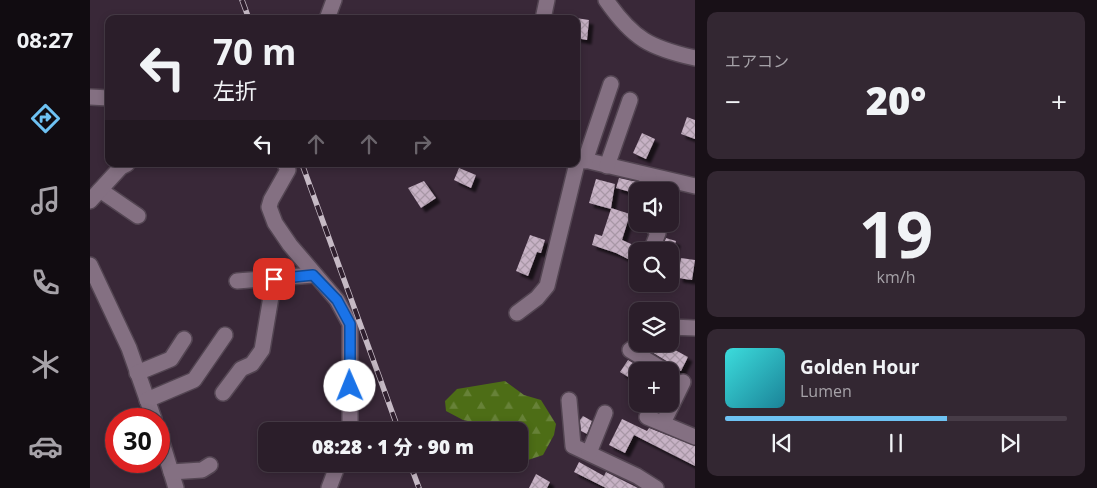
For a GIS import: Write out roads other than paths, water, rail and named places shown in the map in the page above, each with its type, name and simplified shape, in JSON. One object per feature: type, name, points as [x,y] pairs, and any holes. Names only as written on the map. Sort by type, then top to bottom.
[{"type":"street","points":[[328,15],[334,0]]},
{"type":"street","points":[[544,15],[547,0]]},
{"type":"street","points":[[606,0],[634,34],[656,48],[694,58]]},
{"type":"street","points":[[611,84],[580,159],[649,177],[694,186]]},
{"type":"street","points":[[90,97],[105,98]]},
{"type":"street","points":[[607,166],[630,100]]},
{"type":"street","points":[[121,167],[95,196],[138,216]]},
{"type":"street","points":[[286,167],[288,170],[270,200],[269,207],[280,230],[313,275],[337,300],[350,324],[350,422]]},
{"type":"street","points":[[516,314],[538,298],[547,286],[578,167]]},
{"type":"street","points":[[647,182],[649,177]]},
{"type":"street","points":[[90,265],[129,348],[150,408]]},
{"type":"street","points":[[237,281],[313,275]]},
{"type":"street","points":[[223,393],[241,370],[252,364],[262,350],[274,279]]},
{"type":"street","points":[[679,326],[694,325]]},
{"type":"street","points":[[147,400],[194,380],[225,335]]},
{"type":"street","points":[[137,373],[171,359],[184,339]]},
{"type":"street","points":[[633,352],[650,362]]},
{"type":"street","points":[[663,423],[682,379]]},
{"type":"street","points":[[569,400],[573,446],[636,476],[656,488]]},
{"type":"street","points":[[589,453],[605,413]]},
{"type":"street","points":[[647,417],[694,437]]},
{"type":"street","points":[[171,472],[202,470],[210,465]]},
{"type":"street","points":[[170,469],[176,488]]},
{"type":"street","points":[[330,488],[335,472]]},
{"type":"railway","points":[[242,0],[248,15]]},
{"type":"railway","points":[[303,167],[396,422]]},
{"type":"railway","points":[[413,472],[419,488]]}]
